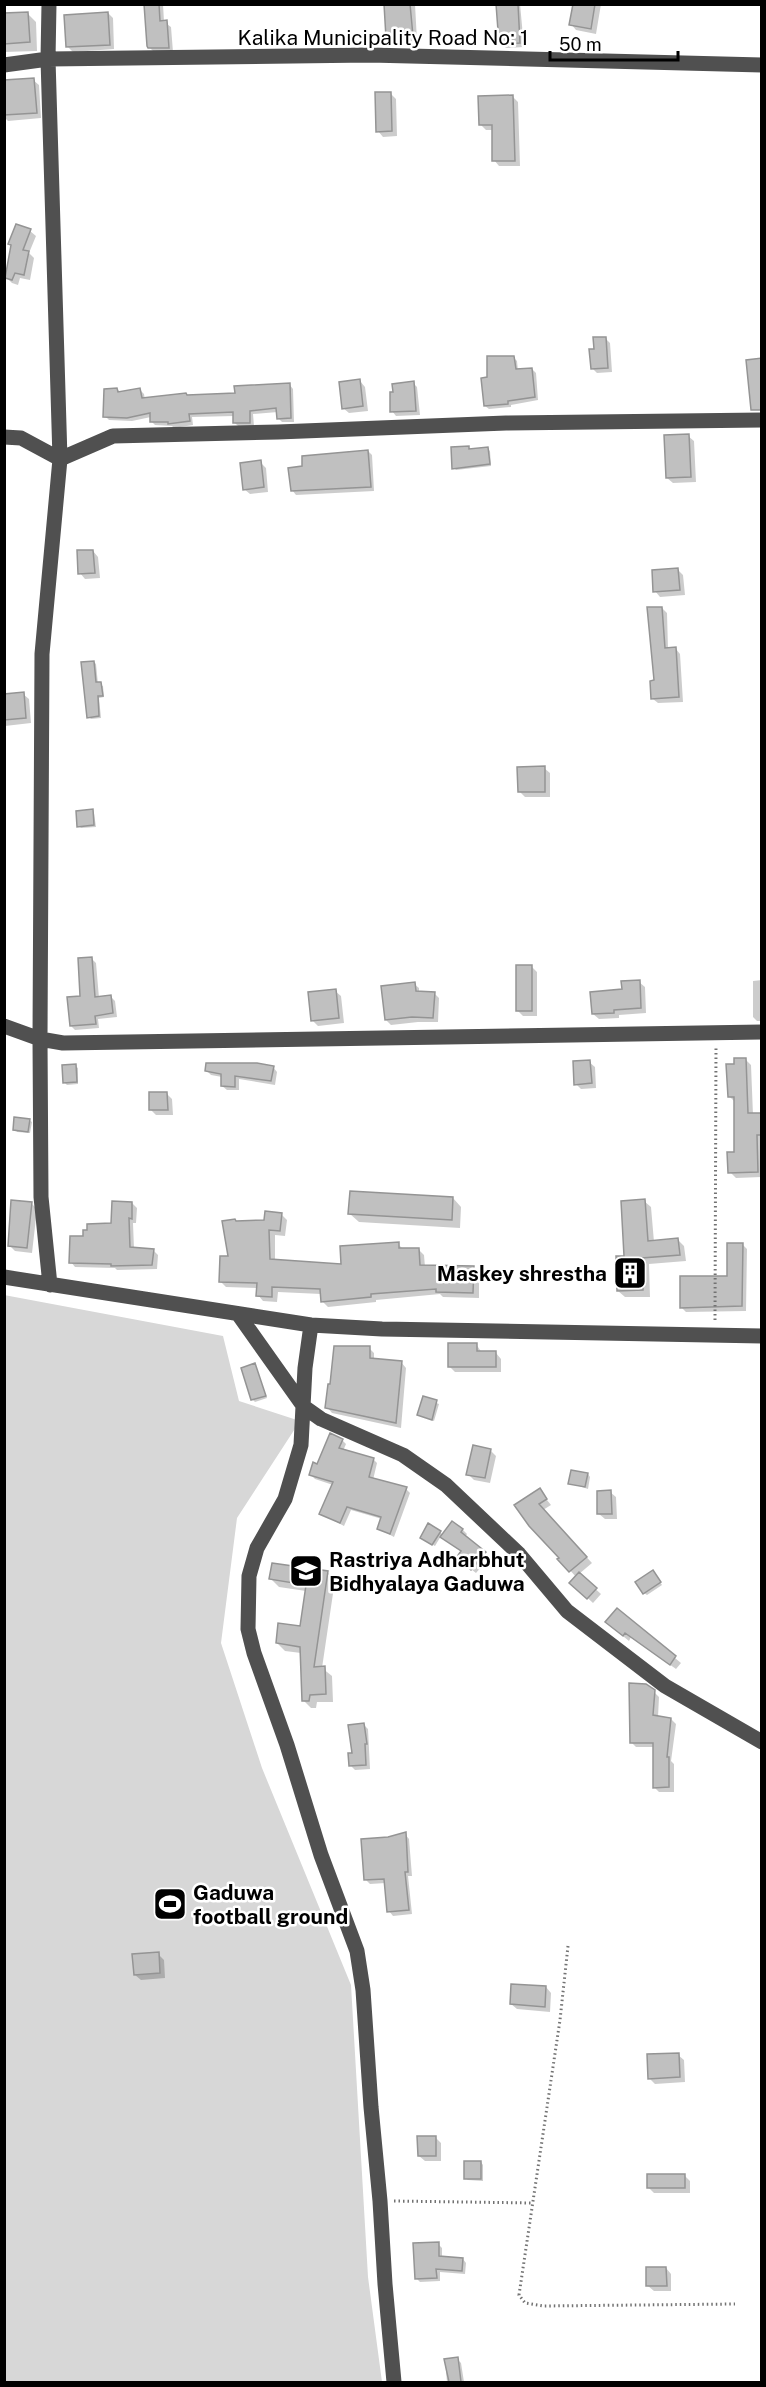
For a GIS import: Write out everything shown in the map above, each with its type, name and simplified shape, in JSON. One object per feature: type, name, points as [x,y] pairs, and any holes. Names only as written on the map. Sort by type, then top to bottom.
[{"type":"street","points":[[49,4],[48,59],[60,459],[42,654],[41,1197],[50,1285]]},
{"type":"street","name":"Kalika Municipality Road No: 1","points":[[4,65],[48,59],[370,56],[762,65]]},
{"type":"street","points":[[60,459],[113,436],[506,423],[762,420]]},
{"type":"street","points":[[4,437],[21,438],[60,459]]},
{"type":"street","points":[[4,1026],[40,1039],[63,1043],[762,1032]]},
{"type":"street","points":[[4,1277],[311,1325],[382,1329],[762,1336]]},
{"type":"street","points":[[238,1314],[304,1407],[321,1419],[403,1455],[446,1485],[519,1554],[567,1611],[665,1686],[762,1742]]},
{"type":"street","points":[[311,1325],[305,1368],[301,1445],[285,1498],[257,1548],[249,1576],[248,1629],[321,1855],[357,1952],[363,1990],[370,2108],[380,2200],[394,2382]]},
{"type":"path","points":[[714,1032],[716,1047],[715,1334]]},
{"type":"path","points":[[568,1946],[560,2020],[519,2295],[525,2303],[543,2306],[735,2304]]},
{"type":"path","points":[[380,2200],[533,2203]]},
{"type":"shaded area","points":[[4,1295],[223,1336],[239,1401],[300,1421],[237,1518],[221,1643],[262,1768],[351,1985],[368,2277],[382,2382],[5,2382]]},
{"type":"building","points":[[144,4],[159,4],[160,21],[167,20],[169,48],[148,48]]},
{"type":"building","points":[[384,4],[410,4],[413,36],[386,38]]},
{"type":"building","points":[[496,4],[518,4],[520,43],[499,44]]},
{"type":"building","points":[[573,4],[595,4],[591,29],[569,25]]},
{"type":"building","points":[[28,12],[30,42],[4,44],[4,13]]},
{"type":"building","points":[[108,12],[110,45],[66,47],[64,15]]},
{"type":"building","points":[[34,78],[37,113],[4,115],[4,80]]},
{"type":"building","points":[[375,92],[391,92],[392,131],[376,132]]},
{"type":"building","points":[[513,95],[515,161],[492,161],[492,125],[479,125],[478,96]]},
{"type":"building","points":[[16,224],[31,229],[23,250],[29,251],[24,275],[15,273],[12,280],[5,278],[11,245],[8,244]]},
{"type":"building","points":[[593,337],[606,337],[608,368],[591,369],[589,349],[594,349]]},
{"type":"building","points":[[487,356],[514,356],[516,369],[532,368],[535,397],[508,401],[508,404],[484,406],[481,378],[487,377]]},
{"type":"building","points":[[762,358],[762,410],[751,410],[746,360]]},
{"type":"building","points":[[360,379],[363,406],[342,409],[339,382]]},
{"type":"building","points":[[414,381],[416,411],[390,412],[392,384]]},
{"type":"building","points":[[290,383],[291,418],[277,419],[276,408],[250,411],[250,423],[233,423],[233,412],[189,414],[190,421],[168,424],[168,422],[150,422],[150,413],[127,418],[103,417],[104,389],[117,388],[118,392],[140,388],[142,398],[186,393],[187,395],[235,393],[234,386]]},
{"type":"building","points":[[689,434],[691,477],[666,478],[664,435]]},
{"type":"building","points":[[469,446],[469,449],[488,447],[490,464],[452,469],[451,447]]},
{"type":"building","points":[[368,450],[371,487],[291,491],[288,468],[302,466],[302,456]]},
{"type":"building","points":[[261,460],[264,487],[243,490],[240,463]]},
{"type":"building","points":[[77,550],[93,550],[95,573],[78,574]]},
{"type":"building","points":[[678,568],[680,590],[653,592],[652,570]]},
{"type":"building","points":[[647,607],[662,607],[665,648],[676,647],[679,697],[651,699],[650,681],[654,680]]},
{"type":"building","points":[[94,661],[96,682],[101,682],[103,696],[98,696],[99,716],[87,718],[81,662]]},
{"type":"building","points":[[24,692],[26,718],[4,720],[4,694]]},
{"type":"building","points":[[545,766],[545,792],[518,792],[517,767]]},
{"type":"building","points":[[93,809],[94,825],[77,827],[76,811]]},
{"type":"building","points":[[92,957],[95,997],[111,995],[113,1013],[95,1016],[96,1024],[70,1026],[67,997],[80,996],[78,958]]},
{"type":"building","points":[[516,965],[532,965],[532,1011],[516,1011]]},
{"type":"building","points":[[640,980],[641,1008],[592,1014],[590,992],[622,989],[621,981]]},
{"type":"building","points":[[415,982],[416,991],[435,992],[433,1018],[412,1017],[385,1020],[381,986]]},
{"type":"building","points":[[336,989],[339,1018],[311,1021],[308,992]]},
{"type":"building","points":[[734,1058],[746,1058],[748,1113],[762,1113],[762,1135],[757,1135],[758,1172],[728,1173],[727,1152],[734,1152],[734,1097],[728,1097],[726,1064],[734,1064]]},
{"type":"building","points":[[590,1060],[592,1083],[574,1085],[573,1061]]},
{"type":"building","points":[[206,1063],[257,1063],[274,1066],[271,1081],[235,1076],[235,1087],[221,1086],[221,1074],[205,1071]]},
{"type":"building","points":[[76,1064],[77,1082],[63,1083],[62,1065]]},
{"type":"building","points":[[149,1092],[167,1092],[168,1110],[149,1110]]},
{"type":"building","points":[[14,1117],[30,1119],[28,1132],[13,1130]]},
{"type":"building","points":[[350,1191],[453,1197],[452,1220],[348,1214]]},
{"type":"building","points":[[645,1199],[648,1241],[678,1238],[680,1255],[642,1258],[643,1290],[617,1291],[616,1256],[624,1256],[621,1201]]},
{"type":"building","points":[[11,1200],[32,1202],[27,1248],[8,1246]]},
{"type":"building","points":[[112,1201],[132,1202],[132,1219],[129,1218],[130,1247],[154,1249],[152,1265],[111,1266],[111,1264],[69,1263],[70,1236],[83,1236],[83,1230],[87,1230],[87,1224],[111,1223]]},
{"type":"building","points":[[265,1211],[282,1213],[280,1231],[269,1230],[270,1259],[341,1264],[340,1246],[399,1242],[399,1248],[419,1248],[420,1265],[474,1266],[473,1293],[436,1292],[436,1289],[371,1294],[371,1297],[321,1302],[320,1289],[272,1287],[272,1297],[256,1296],[257,1283],[219,1282],[220,1256],[228,1256],[222,1221],[264,1220]]},
{"type":"building","points":[[727,1243],[743,1243],[742,1306],[680,1308],[680,1276],[727,1276]]},
{"type":"building","points":[[448,1343],[477,1343],[477,1351],[496,1351],[496,1367],[448,1367]]},
{"type":"building","points":[[334,1346],[370,1346],[370,1358],[402,1361],[396,1423],[325,1408]]},
{"type":"building","points":[[255,1363],[266,1396],[251,1400],[241,1368]]},
{"type":"building","points":[[423,1396],[437,1400],[432,1420],[417,1415]]},
{"type":"building","points":[[330,1433],[343,1439],[339,1448],[374,1458],[369,1477],[407,1487],[390,1534],[377,1529],[381,1517],[347,1507],[340,1523],[319,1514],[333,1482],[309,1475],[313,1462],[317,1464]]},
{"type":"building","points":[[473,1445],[491,1449],[485,1478],[466,1475]]},
{"type":"building","points":[[571,1470],[588,1473],[585,1487],[568,1484]]},
{"type":"building","points":[[540,1488],[547,1499],[539,1504],[587,1557],[569,1572],[514,1505]]},
{"type":"building","points":[[611,1490],[612,1514],[597,1514],[597,1491]]},
{"type":"building","points":[[452,1521],[463,1529],[461,1532],[486,1552],[471,1570],[456,1558],[461,1551],[440,1537]]},
{"type":"building","points":[[428,1523],[441,1531],[432,1545],[420,1538]]},
{"type":"building","points":[[272,1563],[328,1571],[314,1667],[325,1666],[326,1694],[310,1695],[309,1701],[302,1701],[300,1647],[276,1643],[278,1623],[300,1626],[306,1585],[269,1579]]},
{"type":"building","points":[[653,1570],[661,1582],[643,1594],[635,1582]]},
{"type":"building","points":[[579,1572],[597,1588],[587,1599],[569,1583]]},
{"type":"building","points":[[617,1608],[676,1656],[670,1665],[625,1633],[623,1636],[605,1622]]},
{"type":"building","points":[[629,1683],[646,1684],[655,1690],[653,1715],[671,1718],[667,1757],[669,1757],[669,1787],[653,1788],[653,1743],[630,1743]]},
{"type":"building","points":[[364,1723],[367,1744],[365,1744],[366,1765],[349,1766],[348,1753],[352,1753],[348,1725]]},
{"type":"building","points":[[406,1832],[408,1872],[405,1872],[409,1910],[387,1912],[384,1879],[364,1880],[361,1839],[388,1837]]},
{"type":"building","points":[[159,1952],[160,1973],[134,1975],[132,1954]]},
{"type":"building","points":[[511,1984],[546,1986],[545,2007],[510,2004]]},
{"type":"building","points":[[679,2053],[680,2077],[648,2079],[647,2054]]},
{"type":"building","points":[[417,2136],[436,2136],[436,2156],[418,2156]]},
{"type":"building","points":[[464,2161],[481,2161],[481,2179],[464,2179]]},
{"type":"building","points":[[647,2174],[685,2174],[685,2188],[647,2188]]},
{"type":"building","points":[[439,2242],[439,2256],[463,2258],[462,2271],[436,2269],[437,2278],[415,2279],[413,2243]]},
{"type":"building","points":[[646,2267],[666,2267],[667,2286],[646,2286]]},
{"type":"building","points":[[458,2357],[461,2382],[449,2382],[444,2359]]},
{"type":"place","name":"Maskey shrestha","points":[[630,1273]]},
{"type":"place","name":"Rastriya Adharbhut Bidhyalaya Gaduwa","points":[[306,1571]]},
{"type":"place","name":"Gaduwa football ground","points":[[170,1904]]}]
